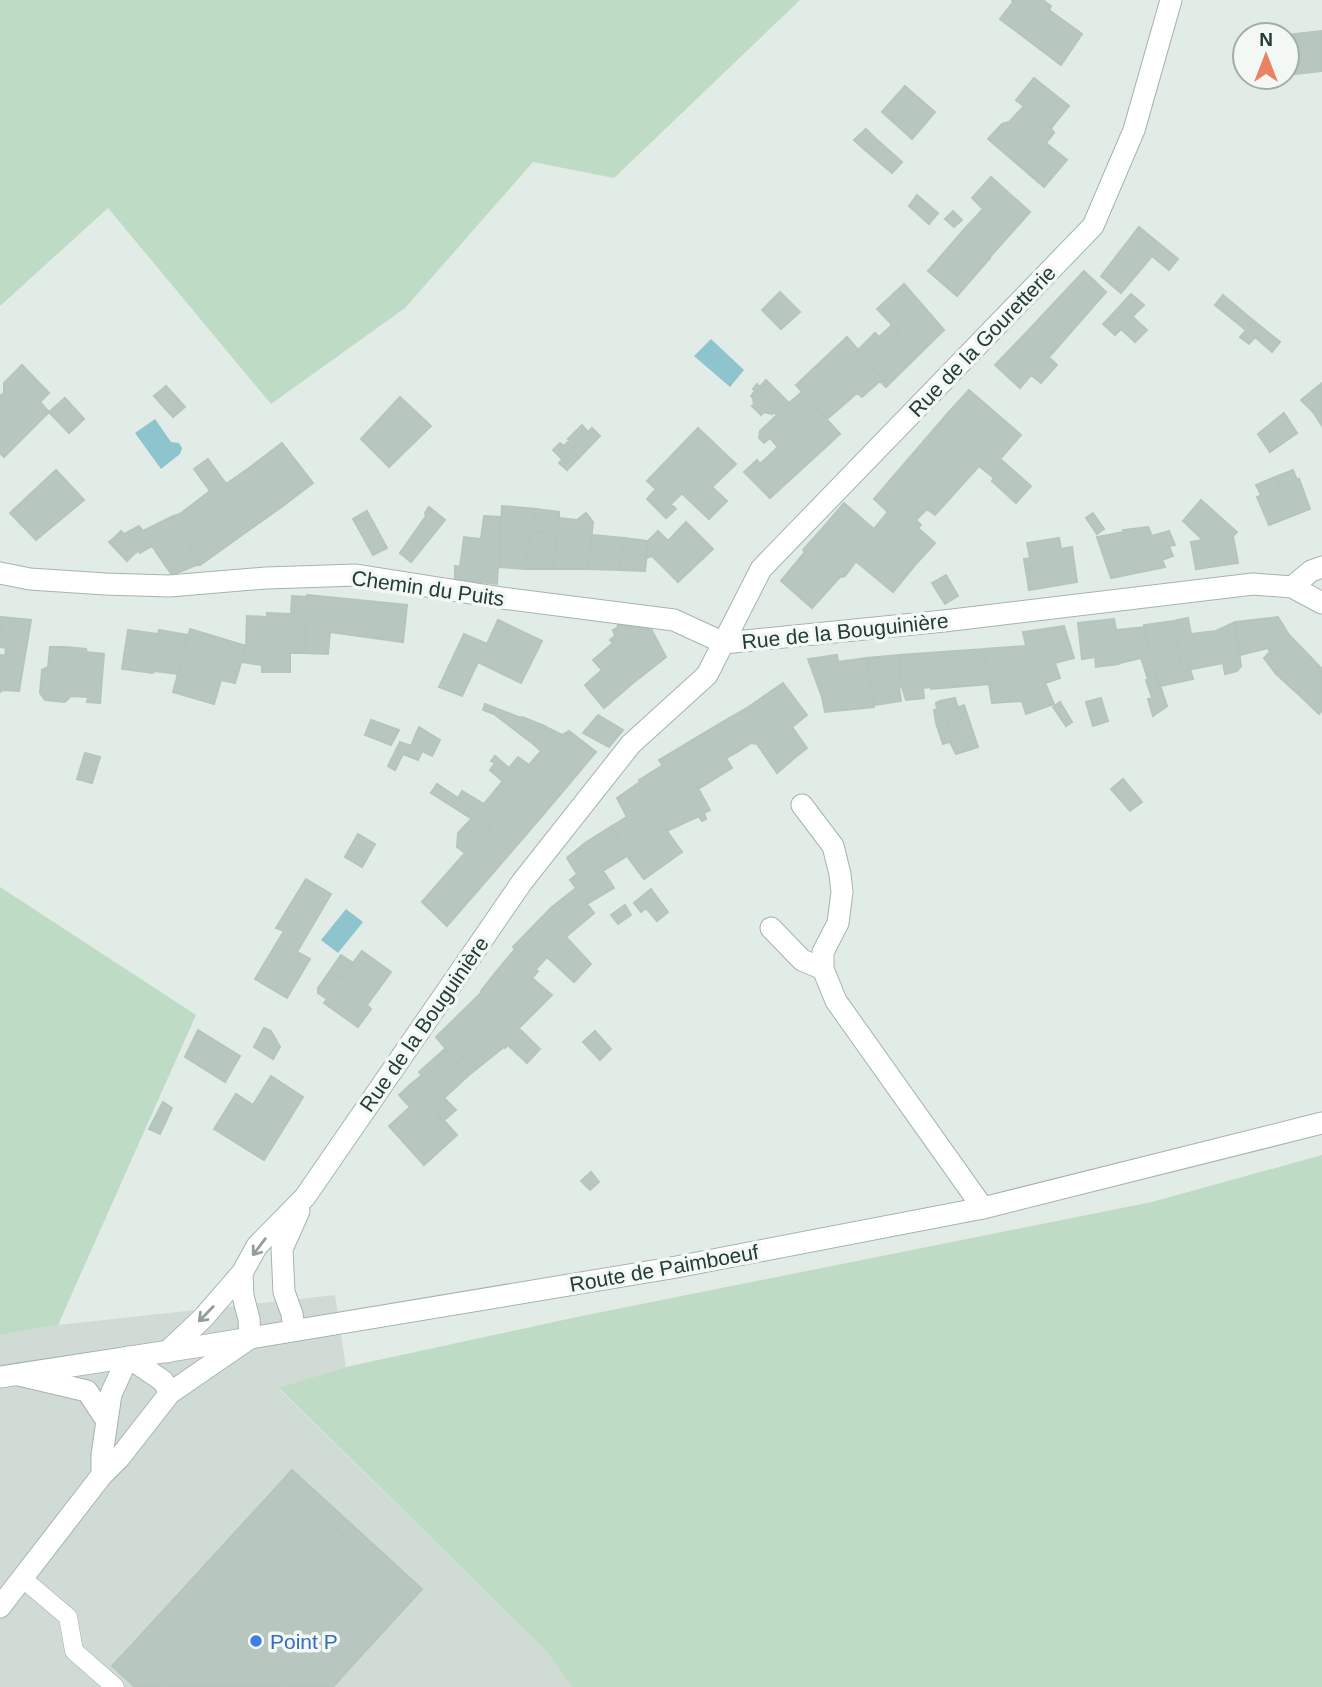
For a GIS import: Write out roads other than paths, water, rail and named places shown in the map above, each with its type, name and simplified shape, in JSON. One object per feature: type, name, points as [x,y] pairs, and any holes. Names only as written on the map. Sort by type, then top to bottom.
[{"type":"street","name":"Rue de la Gouretterie","points":[[724,643],[761,569],[1093,226],[1134,130],[1171,0]]},
{"type":"street","points":[[1292,587],[1311,570],[1322,567]]},
{"type":"street","name":"Chemin du Puits","points":[[0,573],[30,579],[169,586],[267,578],[356,575],[502,598],[674,620],[724,643]]},
{"type":"street","name":"Rue de la Bouguinière","points":[[167,1352],[203,1318],[242,1273],[257,1246],[305,1197],[522,882],[631,744],[707,676],[724,643],[944,621],[1253,584],[1292,587],[1322,603]]},
{"type":"street","points":[[802,805],[833,846],[840,874],[842,892],[838,923],[823,952],[823,970],[836,1001],[983,1208]]},
{"type":"street","points":[[771,928],[802,960],[823,970]]},
{"type":"street","name":"Route de Paimboeuf","points":[[10,1376],[671,1268],[983,1208],[1322,1124]]},
{"type":"street","name":"Rue de la Bouguinière","points":[[295,1330],[284,1292],[282,1249],[305,1197]]},
{"type":"street","points":[[9,1589],[170,1393],[250,1338],[242,1273]]},
{"type":"street","points":[[102,1475],[102,1455],[111,1394],[128,1357],[163,1381],[170,1393]]},
{"type":"street","points":[[10,1376],[87,1391],[107,1421]]},
{"type":"lane","points":[[9,1589],[68,1617],[74,1651],[115,1687]]},
{"type":"water","points":[[711,339],[744,370],[730,387],[694,356]]},
{"type":"water","points":[[155,419],[171,442],[179,443],[182,448],[180,454],[161,469],[135,433]]},
{"type":"water","points":[[346,909],[363,922],[338,953],[321,940]]},
{"type":"place","name":"Point P","points":[[256,1641]]}]
